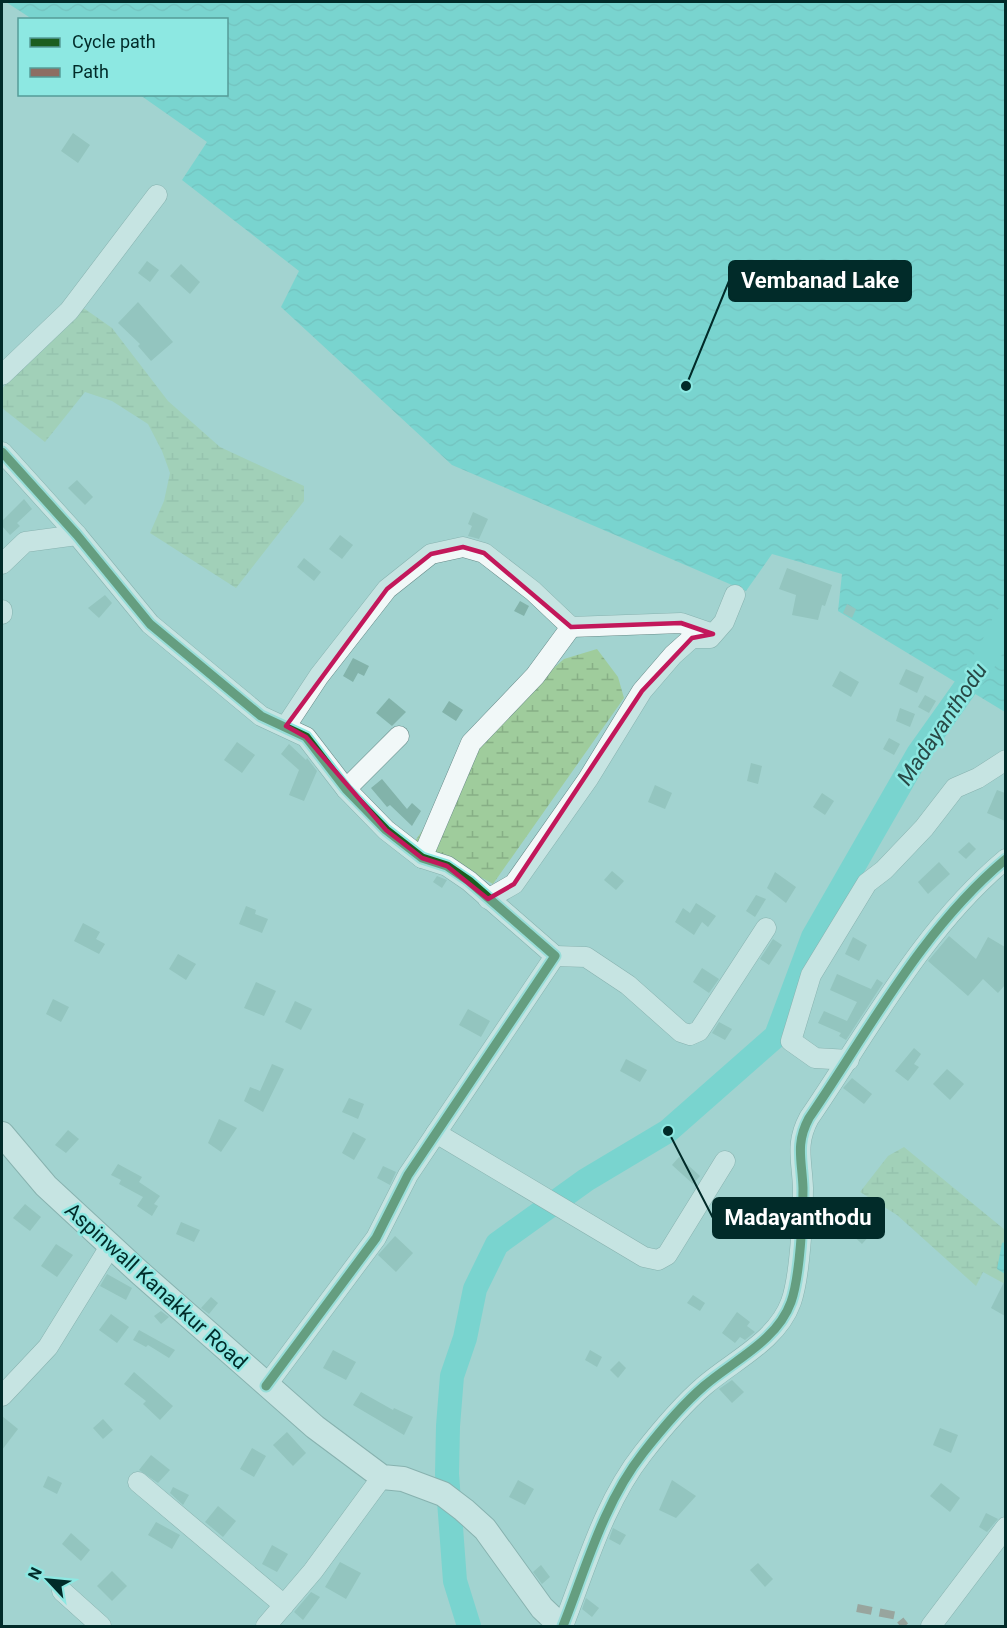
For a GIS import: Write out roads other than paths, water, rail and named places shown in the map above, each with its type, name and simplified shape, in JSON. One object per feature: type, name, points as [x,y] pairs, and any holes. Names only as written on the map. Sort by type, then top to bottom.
[{"type":"main road","name":"Aspinwall Kanakkur Road","points":[[2,1134],[46,1186],[266,1386],[315,1427],[382,1476],[403,1479],[443,1494],[464,1510],[485,1529],[542,1608],[562,1626]]},
{"type":"street","points":[[2,375],[69,311],[157,195]]},
{"type":"street","points":[[2,452],[77,535],[150,624],[261,716],[306,737],[346,789],[386,830],[422,858],[447,866],[555,956],[586,957],[628,985],[681,1032],[690,1035],[699,1031],[766,928]]},
{"type":"street","points":[[2,564],[25,542],[77,535]]},
{"type":"street","points":[[285,726],[319,676],[387,589],[431,554],[463,547],[484,553],[533,591],[572,627],[681,623],[713,634]]},
{"type":"street","points":[[488,899],[514,884],[588,779],[642,691],[692,638],[710,638],[724,622],[735,595]]},
{"type":"street","points":[[422,858],[471,743],[535,675],[572,627]]},
{"type":"street","points":[[346,789],[399,736]]},
{"type":"street","points":[[849,1060],[815,1058],[791,1041],[812,975],[867,883],[884,870],[924,828],[955,788],[978,778],[1005,760]]},
{"type":"street","points":[[562,1626],[594,1541],[615,1496],[642,1454],[702,1387],[766,1339],[783,1317],[792,1300],[803,1203],[801,1134],[918,952],[979,882],[1005,859]]},
{"type":"street","points":[[266,1386],[376,1238],[408,1175],[555,956]]},
{"type":"street","points":[[436,1133],[644,1257],[658,1260],[667,1255],[725,1161]]},
{"type":"street","points":[[2,1396],[48,1347],[111,1245]]},
{"type":"street","points":[[266,1626],[313,1571],[382,1476]]},
{"type":"street","points":[[138,1482],[284,1605]]},
{"type":"street","points":[[931,1626],[1005,1527]]},
{"type":"street","points":[[62,1591],[101,1626]]},
{"type":"water","points":[[6,2],[1005,2],[1005,712],[838,611],[842,574],[772,554],[746,591],[452,465],[281,307],[299,271],[182,180],[207,142],[141,96],[228,96],[228,18],[30,18]]},
{"type":"water","points":[[1006,1242],[1005,1274],[997,1269],[1002,1243]]},
{"type":"waterway","name":"Madayanthodu","points":[[469,1626],[455,1581],[447,1474],[448,1426],[452,1376],[465,1338],[475,1289],[497,1244],[586,1180],[668,1131],[776,1036],[813,937],[918,754],[989,654],[1006,618]]},
{"type":"place","name":"Vembanad Lake","points":[[686,386]]},
{"type":"place","name":"Madayanthodu","points":[[668,1131]]}]
